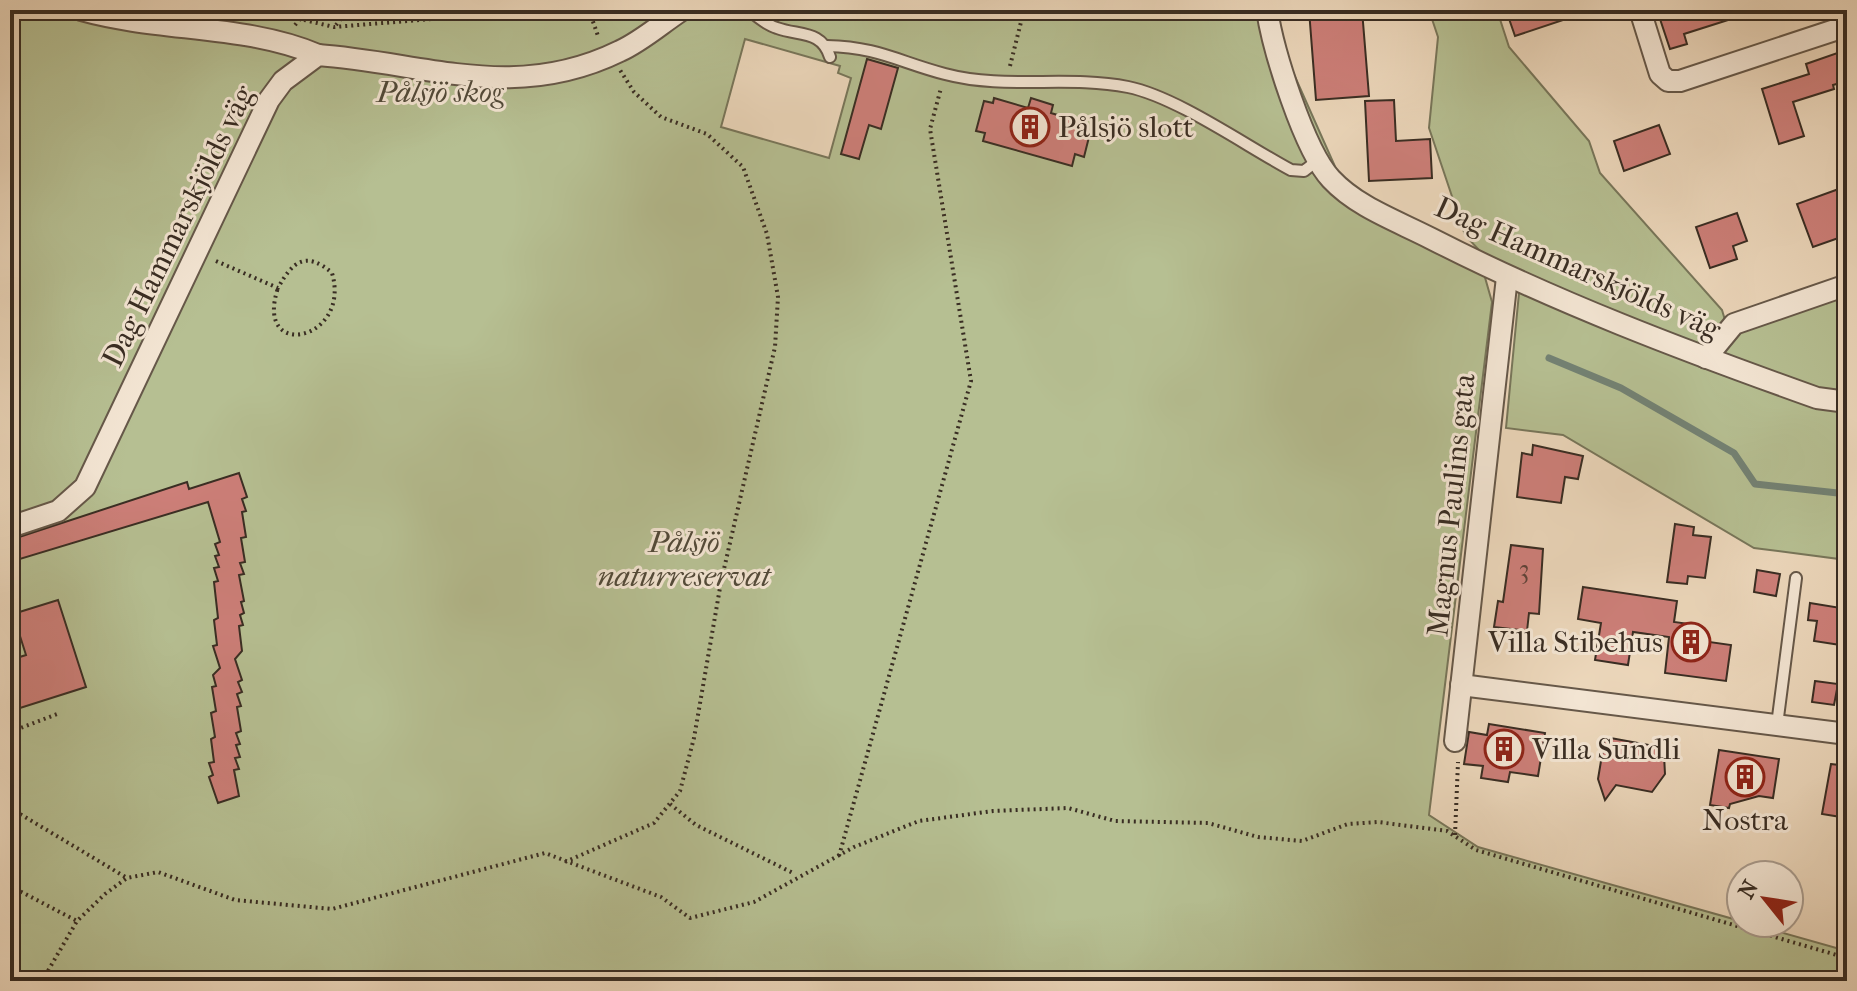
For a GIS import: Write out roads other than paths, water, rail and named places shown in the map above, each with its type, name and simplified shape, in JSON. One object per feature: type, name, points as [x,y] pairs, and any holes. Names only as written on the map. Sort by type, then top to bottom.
[{"type":"street","points":[[81,10],[149,26],[284,41],[318,55],[443,75],[494,78],[521,78],[571,69],[610,55],[682,10]]},
{"type":"street","name":"Dag Hammarskjölds väg","points":[[1267,10],[1291,95],[1318,160],[1331,179],[1356,200],[1507,277],[1706,358],[1817,398],[1847,402]]},
{"type":"street","points":[[1640,10],[1660,74],[1668,81],[1680,81],[1847,26]]},
{"type":"street","name":"Dag Hammarskjölds väg","points":[[10,527],[58,511],[74,501],[85,487],[269,100],[283,81],[318,55]]},
{"type":"street","name":"Magnus Paulins gata","points":[[1455,741],[1507,277]]},
{"type":"street","points":[[1706,358],[1734,324],[1847,285]]},
{"type":"street","points":[[1461,685],[1847,734]]},
{"type":"lane","points":[[749,10],[776,28],[805,32],[827,46],[855,46],[891,54],[944,74],[1006,84],[1050,81],[1130,88],[1202,120],[1291,170],[1304,171],[1318,160]]},
{"type":"lane","points":[[827,46],[830,57]]},
{"type":"lane","points":[[1777,725],[1796,578]]},
{"type":"waterway","points":[[1549,358],[1621,388],[1734,453],[1755,484],[1847,494]]},
{"type":"place","name":"Pålsjö slott","points":[[1030,127]]},
{"type":"place","name":"Villa Stibehus","points":[[1691,642]]},
{"type":"place","name":"Villa Sundli","points":[[1504,749]]},
{"type":"place","name":"Nostra","points":[[1745,777]]},
{"type":"park label","name":"Pålsjö skog","points":[[440,92]]},
{"type":"park label","name":"Pålsjö naturreservat","points":[[684,559]]}]
